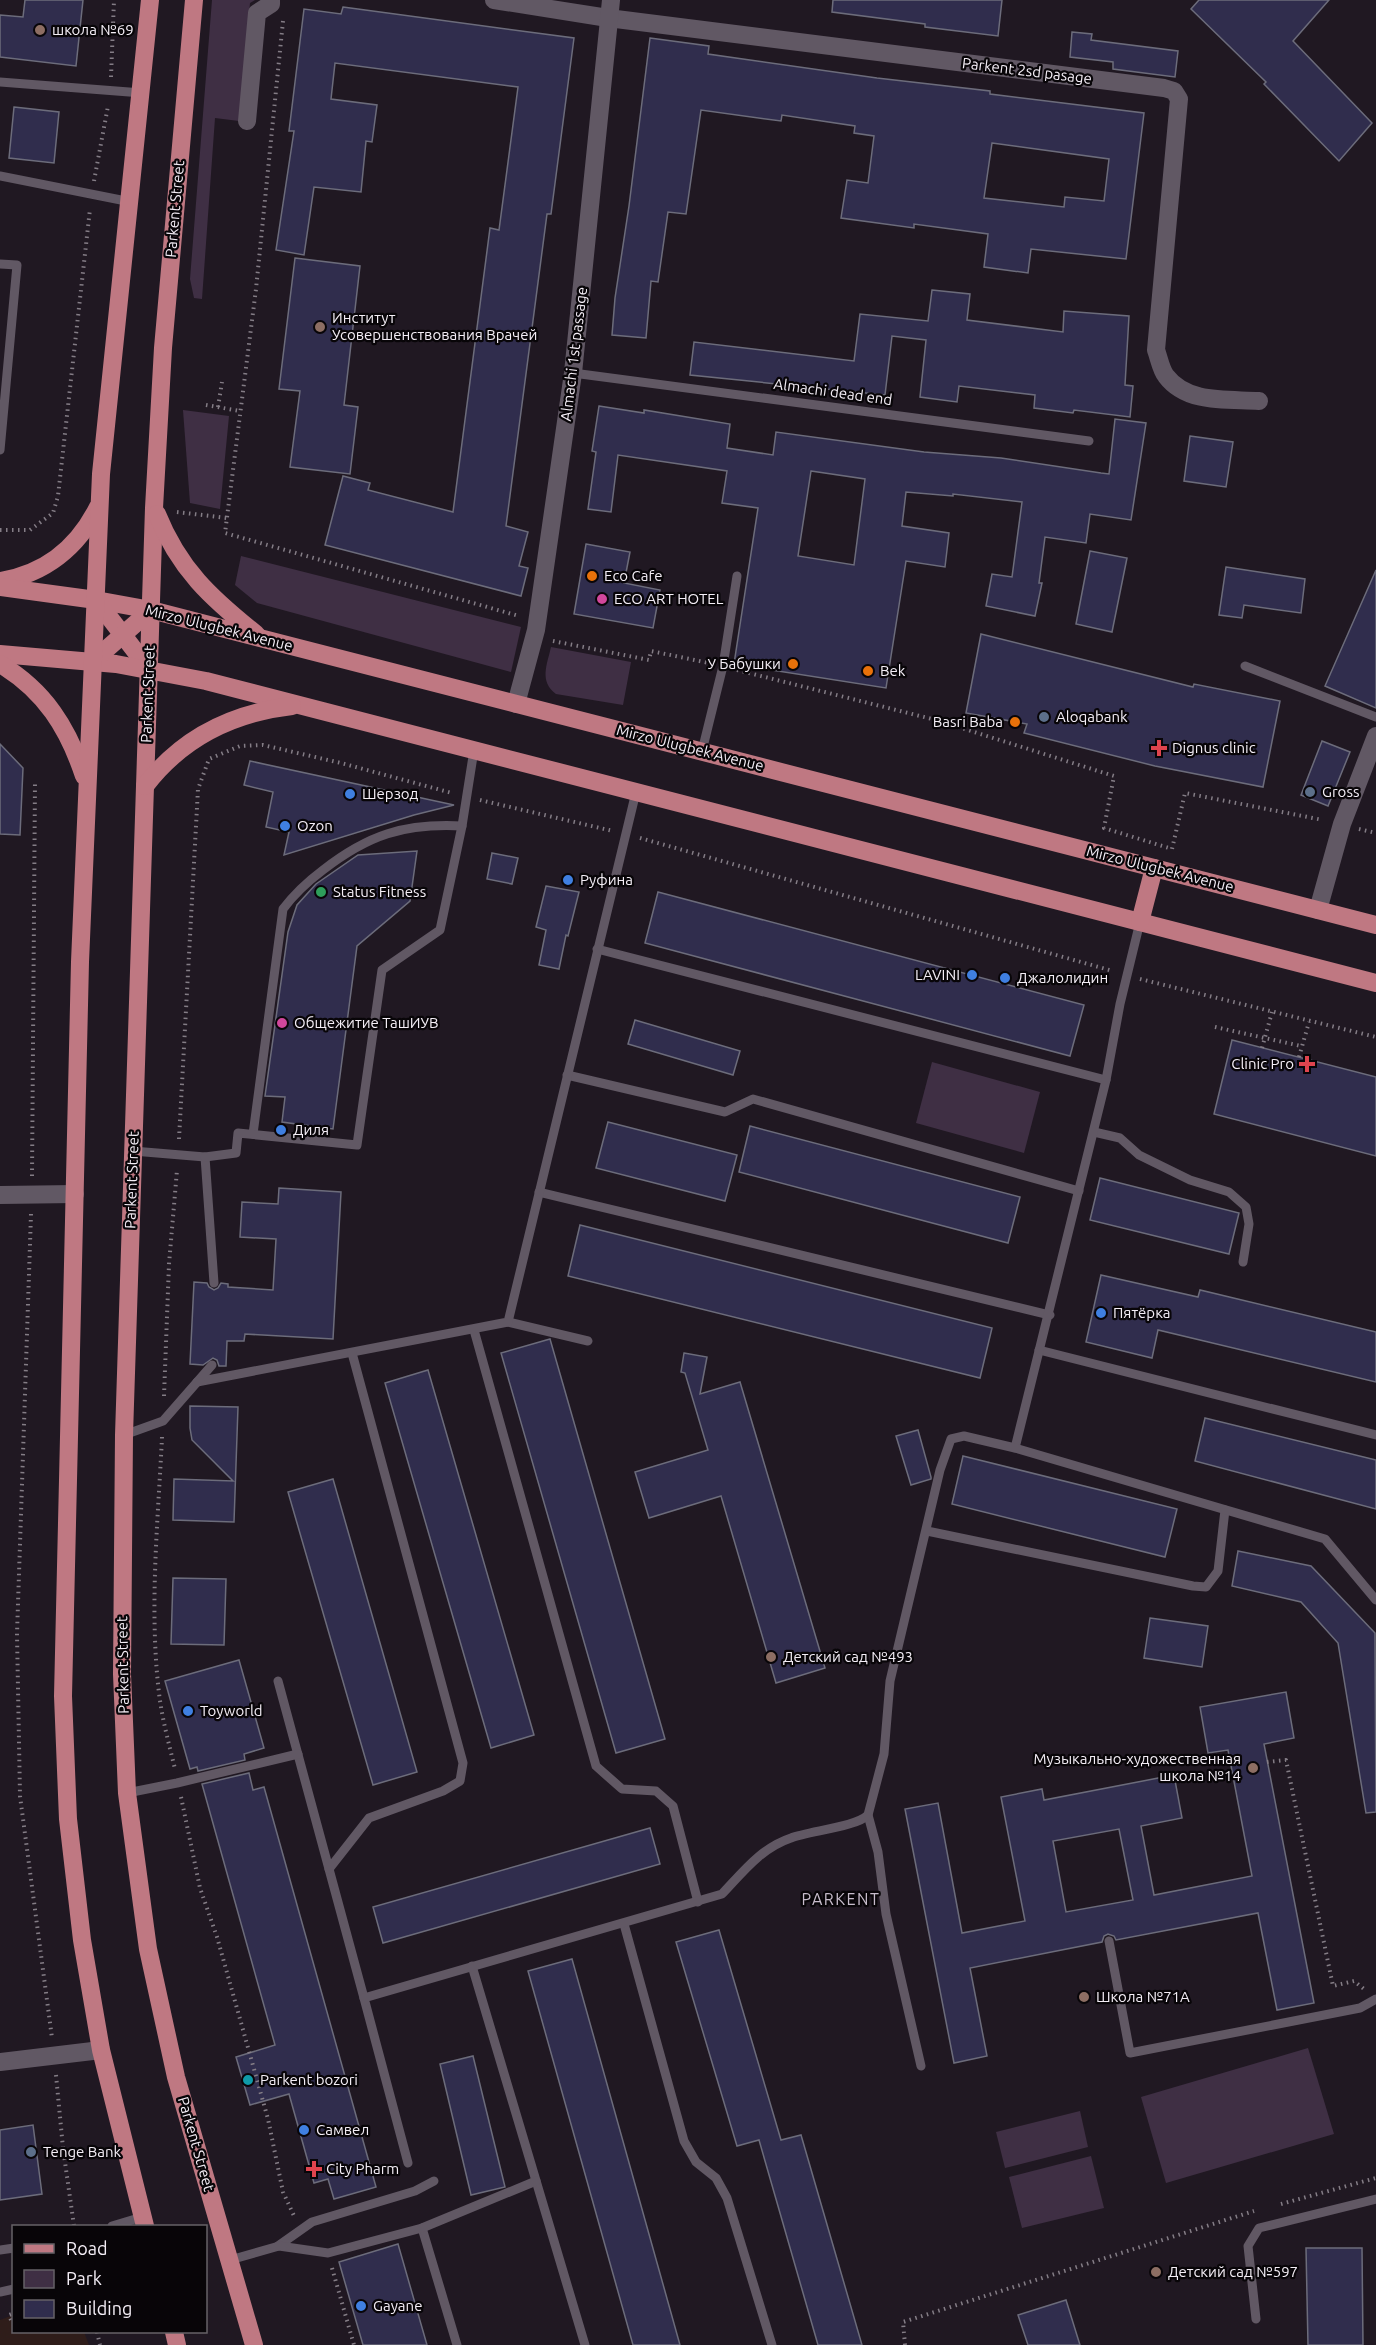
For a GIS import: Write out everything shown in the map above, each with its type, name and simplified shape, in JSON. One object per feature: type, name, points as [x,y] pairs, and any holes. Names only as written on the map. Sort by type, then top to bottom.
[{"type":"main road","points":[[144,2222],[101,2050],[82,1940],[68,1819],[63,1696],[87,784],[101,474],[131,202],[150,0]]},
{"type":"main road","name":"Parkent Street","points":[[194,0],[163,348],[154,508],[124,1435],[122,1674],[127,1793],[139,1894],[161,2014],[176,2077],[254,2345]]},
{"type":"main road","points":[[0,581],[25,575],[59,558],[82,534],[100,502]]},
{"type":"main road","points":[[154,508],[170,544],[193,578],[221,606],[262,638]]},
{"type":"main road","name":"Mirzo Ulugbek Avenue","points":[[0,587],[151,610],[1376,925]]},
{"type":"main road","points":[[96,600],[149,669]]},
{"type":"main road","points":[[93,661],[151,610]]},
{"type":"main road","points":[[0,654],[93,661],[149,669],[206,681],[1376,983]]},
{"type":"main road","points":[[0,664],[44,699],[68,735],[87,784]]},
{"type":"main road","points":[[145,786],[174,753],[213,729],[256,713],[301,705]]},
{"type":"main road","points":[[1140,922],[1154,868]]},
{"type":"street","name":"Parkent 2sd pasage","points":[[494,0],[608,18],[1174,91],[1179,99],[1156,350],[1165,375],[1182,392],[1201,397],[1258,401]]},
{"type":"street","name":"Almachi 1st passage","points":[[516,704],[536,630],[573,373],[611,0]]},
{"type":"street","points":[[247,121],[257,13],[271,4],[277,6]]},
{"type":"street","points":[[1318,910],[1342,824],[1376,735]]},
{"type":"street","points":[[0,1195],[75,1194]]},
{"type":"street","points":[[0,2062],[101,2050]]},
{"type":"lane","points":[[0,82],[142,93]]},
{"type":"lane","points":[[0,176],[131,202]]},
{"type":"lane","points":[[0,264],[16,266],[3,392],[0,450]]},
{"type":"lane","name":"Almachi dead end","points":[[573,373],[1089,441]]},
{"type":"lane","points":[[702,752],[723,666],[737,576]]},
{"type":"lane","points":[[1245,666],[1376,717]]},
{"type":"lane","points":[[133,1151],[206,1157],[236,1153],[238,1133],[357,1145],[382,970],[440,930],[462,826],[474,750]]},
{"type":"lane","points":[[508,1322],[636,792]]},
{"type":"lane","points":[[253,1134],[284,909],[294,893],[348,850],[374,838],[411,827],[462,826]]},
{"type":"lane","points":[[1015,1448],[1094,1132],[1140,922]]},
{"type":"lane","points":[[597,949],[1106,1080]]},
{"type":"lane","points":[[567,1075],[725,1112],[753,1099],[1079,1191]]},
{"type":"lane","points":[[1094,1132],[1120,1138],[1138,1155],[1190,1180],[1229,1192],[1246,1207],[1249,1224],[1243,1262]]},
{"type":"lane","points":[[206,1157],[214,1283]]},
{"type":"lane","points":[[539,1192],[1050,1315]]},
{"type":"lane","points":[[197,1382],[508,1322],[588,1341]]},
{"type":"lane","points":[[474,1330],[596,1766],[622,1789],[656,1791],[673,1806],[698,1902]]},
{"type":"lane","points":[[1039,1350],[1376,1435]]},
{"type":"lane","points":[[329,1869],[369,1818],[443,1791],[460,1781],[463,1763],[352,1353]]},
{"type":"lane","points":[[124,1435],[163,1421],[212,1365]]},
{"type":"lane","points":[[921,2066],[886,1914],[878,1852],[868,1815],[884,1754],[890,1681],[940,1470],[951,1439],[964,1436],[1015,1448],[1325,1539],[1376,1600]]},
{"type":"lane","points":[[927,1531],[1206,1587],[1218,1571],[1225,1510]]},
{"type":"lane","points":[[278,1681],[408,2163]]},
{"type":"lane","points":[[127,1793],[298,1754]]},
{"type":"lane","points":[[364,1998],[722,1894],[757,1856],[790,1838],[858,1822],[868,1815]]},
{"type":"lane","points":[[624,1924],[684,2141],[696,2162],[716,2178],[727,2198],[772,2345]]},
{"type":"lane","points":[[1109,1941],[1130,2054],[1360,2008],[1376,1999]]},
{"type":"lane","points":[[472,1966],[585,2345]]},
{"type":"lane","points":[[230,2260],[278,2246],[312,2222],[415,2191],[434,2181]]},
{"type":"lane","points":[[278,2246],[328,2253],[422,2228],[536,2181]]},
{"type":"lane","points":[[1256,2319],[1248,2246],[1259,2228],[1376,2199]]},
{"type":"lane","points":[[120,2225],[144,2222]]},
{"type":"lane","points":[[422,2228],[457,2345]]},
{"type":"path","points":[[0,530],[30,530],[53,513],[58,496],[92,194],[111,90],[114,0]]},
{"type":"path","points":[[277,6],[256,289],[225,533],[524,618],[536,630]]},
{"type":"path","points":[[218,407],[222,382]]},
{"type":"path","points":[[206,405],[240,411]]},
{"type":"path","points":[[174,512],[227,518]]},
{"type":"path","points":[[564,644],[649,660],[651,651],[723,666],[936,720],[1114,776],[1104,828],[1172,849],[1185,793],[1342,824],[1376,833]]},
{"type":"path","points":[[301,2230],[283,2192],[268,2120],[218,1937],[200,1888],[159,1695],[155,1641],[156,1559],[169,1264],[178,1155],[198,789],[209,759],[240,746],[264,745],[341,763],[466,797],[625,834],[1127,975],[1376,1037]]},
{"type":"path","points":[[35,781],[32,1194],[17,1634],[20,1796],[74,2225]]},
{"type":"path","points":[[1262,1048],[1272,1012]]},
{"type":"path","points":[[1299,1057],[1309,1022]]},
{"type":"path","points":[[1215,1027],[1301,1046]]},
{"type":"path","points":[[1267,1762],[1286,1760],[1333,1986],[1354,1982],[1368,1992]]},
{"type":"path","points":[[1273,2206],[1376,2178]]},
{"type":"path","points":[[905,2345],[903,2322],[1261,2209]]},
{"type":"path","points":[[328,2253],[354,2345]]},
{"type":"path","points":[[11,2320],[9,2315],[12,2314]]},
{"type":"shaded area","points":[[12,2315],[12,2333],[84,2333],[89,2345],[0,2345],[0,2320]]},
{"type":"green space","points":[[212,0],[255,0],[250,3],[239,121],[215,118],[202,299],[194,298],[190,279]]},
{"type":"green space","points":[[183,410],[229,416],[220,509],[190,503]]},
{"type":"green space","points":[[241,556],[521,627],[511,672],[257,603],[235,585]]},
{"type":"green space","points":[[551,647],[631,662],[623,705],[556,694],[547,684],[546,678],[546,666]]},
{"type":"green space","points":[[932,1062],[1040,1092],[1024,1153],[916,1123]]},
{"type":"green space","points":[[1308,2048],[1334,2134],[1166,2183],[1141,2097]]},
{"type":"green space","points":[[1080,2111],[1088,2147],[1005,2168],[996,2132]]},
{"type":"green space","points":[[1091,2156],[1104,2208],[1022,2228],[1009,2177]]},
{"type":"building","name":"школа №69","points":[[25,0],[83,0],[76,66],[0,57],[0,15],[23,17]]},
{"type":"building","points":[[833,0],[1002,0],[998,36],[832,12]]},
{"type":"building","points":[[1199,0],[1329,0],[1293,41],[1372,123],[1339,161],[1264,84],[1266,82],[1191,9]]},
{"type":"building","points":[[343,7],[574,38],[551,214],[547,214],[506,526],[528,532],[519,566],[528,568],[521,596],[325,545],[343,476],[370,483],[368,490],[453,512],[490,228],[499,230],[518,87],[335,63],[331,99],[377,105],[372,142],[366,141],[361,192],[314,187],[304,255],[276,250],[294,131],[289,131],[304,9],[341,14]]},
{"type":"building","points":[[1072,32],[1092,34],[1091,40],[1178,51],[1175,77],[1113,69],[1113,62],[1070,57]]},
{"type":"building","points":[[650,38],[709,46],[708,54],[877,78],[990,91],[990,94],[1144,113],[1126,259],[1031,249],[1028,273],[984,267],[988,234],[914,224],[914,228],[841,218],[847,180],[868,183],[874,136],[854,133],[855,126],[782,115],[781,121],[701,110],[686,214],[668,212],[658,282],[651,281],[646,338],[612,335],[615,298]],"holes":[[[992,143],[1109,159],[1104,201],[1065,197],[1064,207],[984,198]]]},
{"type":"building","points":[[14,107],[59,112],[54,163],[9,158]]},
{"type":"building","name":"Институт Усовершенствования Врачей","points":[[295,258],[360,266],[344,405],[358,407],[350,474],[290,467],[300,391],[279,389]]},
{"type":"building","points":[[932,290],[970,294],[967,320],[1063,332],[1064,311],[1129,316],[1125,385],[1133,386],[1130,417],[1034,408],[1035,395],[959,386],[957,402],[920,397],[926,340],[892,336],[885,395],[690,375],[694,342],[854,361],[860,314],[928,321]]},
{"type":"building","points":[[599,406],[644,413],[644,410],[730,424],[727,448],[773,455],[776,432],[924,452],[1001,458],[1109,474],[1115,419],[1146,423],[1131,520],[1090,514],[1086,543],[1045,537],[1039,583],[1042,583],[1035,616],[986,606],[992,574],[1012,577],[1022,502],[953,494],[953,496],[906,492],[902,526],[949,533],[945,567],[906,561],[886,688],[734,664],[758,508],[722,503],[727,471],[618,455],[611,512],[588,509],[596,452],[592,451]],"holes":[[[811,471],[865,479],[854,565],[798,556]]]},
{"type":"building","points":[[1190,436],[1233,442],[1226,487],[1184,481]]},
{"type":"building","points":[[586,544],[630,552],[624,583],[660,590],[653,628],[574,614]]},
{"type":"building","points":[[1090,551],[1127,558],[1112,632],[1076,624]]},
{"type":"building","points":[[1226,567],[1305,579],[1301,613],[1244,605],[1242,618],[1219,615]]},
{"type":"building","points":[[1376,570],[1376,708],[1325,686]]},
{"type":"building","points":[[981,634],[1193,687],[1194,684],[1280,701],[1263,787],[1155,766],[1024,733],[1027,724],[966,713]]},
{"type":"building","points":[[1322,741],[1350,752],[1328,806],[1301,795]]},
{"type":"building","points":[[0,744],[23,768],[20,835],[0,834]]},
{"type":"building","points":[[250,761],[454,805],[284,855],[289,832],[266,827],[273,792],[244,785]]},
{"type":"building","points":[[417,851],[410,901],[357,946],[333,1129],[282,1122],[285,1097],[265,1096],[288,932],[297,905],[316,884],[358,855]]},
{"type":"building","points":[[492,853],[518,858],[512,884],[487,879]]},
{"type":"building","points":[[546,886],[579,892],[559,969],[539,965],[546,930],[536,927]]},
{"type":"building","points":[[658,892],[1084,1005],[1070,1056],[645,943]]},
{"type":"building","points":[[635,1020],[740,1051],[733,1075],[628,1044]]},
{"type":"building","points":[[1232,1040],[1376,1077],[1376,1156],[1214,1114]]},
{"type":"building","points":[[608,1122],[737,1155],[725,1201],[596,1168]]},
{"type":"building","points":[[750,1126],[1020,1197],[1008,1243],[739,1172]]},
{"type":"building","points":[[1100,1178],[1239,1213],[1229,1254],[1090,1220]]},
{"type":"building","points":[[279,1188],[341,1192],[333,1339],[245,1334],[244,1341],[227,1341],[226,1366],[219,1366],[217,1360],[213,1358],[203,1365],[190,1364],[194,1282],[207,1283],[214,1290],[221,1283],[228,1284],[228,1287],[273,1290],[276,1239],[240,1237],[242,1202],[278,1204]]},
{"type":"building","points":[[580,1225],[992,1328],[980,1378],[568,1276]]},
{"type":"building","points":[[1101,1275],[1198,1297],[1200,1290],[1376,1332],[1376,1382],[1158,1330],[1152,1358],[1086,1342]]},
{"type":"building","points":[[550,1339],[665,1739],[616,1753],[501,1353]]},
{"type":"building","points":[[684,1353],[707,1357],[700,1394],[740,1382],[825,1668],[776,1683],[721,1496],[649,1518],[635,1472],[708,1450],[685,1373],[681,1372]]},
{"type":"building","points":[[428,1370],[534,1735],[491,1748],[385,1383]]},
{"type":"building","points":[[190,1406],[238,1407],[234,1522],[173,1520],[174,1479],[233,1481],[192,1440]]},
{"type":"building","points":[[1205,1418],[1376,1460],[1376,1509],[1195,1461]]},
{"type":"building","points":[[918,1430],[931,1479],[911,1485],[896,1436]]},
{"type":"building","points":[[963,1456],[1177,1509],[1165,1557],[952,1504]]},
{"type":"building","points":[[333,1479],[417,1772],[373,1785],[288,1492]]},
{"type":"building","points":[[1238,1551],[1311,1566],[1375,1633],[1376,1812],[1366,1813],[1338,1643],[1301,1602],[1232,1586]]},
{"type":"building","points":[[173,1578],[226,1579],[224,1645],[171,1644]]},
{"type":"building","points":[[1150,1618],[1208,1626],[1202,1667],[1144,1658]]},
{"type":"building","points":[[239,1660],[264,1748],[244,1754],[245,1760],[198,1771],[197,1767],[190,1769],[165,1681]]},
{"type":"building","points":[[1286,1692],[1294,1738],[1264,1744],[1314,2003],[1277,2010],[1258,1913],[1116,1940],[1114,1936],[1108,1934],[1104,1936],[1102,1942],[970,1968],[987,2056],[954,2063],[905,1809],[938,1803],[962,1933],[1025,1921],[1001,1797],[1042,1789],[1044,1800],[1174,1775],[1182,1818],[1141,1826],[1154,1895],[1252,1876],[1228,1750],[1208,1753],[1200,1707]],"holes":[[[1119,1829],[1133,1900],[1066,1912],[1053,1841]]]},
{"type":"building","points":[[249,1773],[253,1790],[264,1787],[376,2187],[334,2199],[328,2179],[314,2183],[289,2094],[250,2105],[236,2057],[275,2045],[202,1784]]},
{"type":"building","points":[[650,1828],[660,1864],[383,1943],[373,1907]]},
{"type":"building","points":[[719,1930],[781,2140],[801,2135],[862,2345],[818,2345],[759,2140],[737,2146],[676,1942]]},
{"type":"building","points":[[572,1959],[680,2345],[633,2345],[528,1971]]},
{"type":"building","points":[[473,2056],[505,2187],[471,2195],[440,2064]]},
{"type":"building","points":[[33,2125],[42,2194],[0,2200],[0,2130]]},
{"type":"building","points":[[398,2244],[427,2345],[363,2345],[339,2262]]},
{"type":"building","points":[[1306,2248],[1362,2248],[1363,2345],[1308,2345]]},
{"type":"building","points":[[1066,2300],[1080,2345],[1028,2345],[1018,2315]]},
{"type":"place","name":"школа №69","points":[[40,30]]},
{"type":"place","name":"Институт Усовершенствования Врачей","points":[[320,327]]},
{"type":"place","name":"Eco Cafe","points":[[592,576]]},
{"type":"place","name":"ECO ART HOTEL","points":[[602,599]]},
{"type":"place","name":"У Бабушки","points":[[793,664]]},
{"type":"place","name":"Bek","points":[[868,671]]},
{"type":"place","name":"Aloqabank","points":[[1044,717]]},
{"type":"place","name":"Basri Baba","points":[[1015,722]]},
{"type":"place","name":"Dignus clinic","points":[[1159,748]]},
{"type":"place","name":"Gross","points":[[1310,792]]},
{"type":"place","name":"Шерзод","points":[[350,794]]},
{"type":"place","name":"Ozon","points":[[285,826]]},
{"type":"place","name":"Руфина","points":[[568,880]]},
{"type":"place","name":"Status Fitness","points":[[321,892]]},
{"type":"place","name":"LAVINI","points":[[972,975]]},
{"type":"place","name":"Джалолидин","points":[[1005,978]]},
{"type":"place","name":"Общежитие ТашИУВ","points":[[282,1023]]},
{"type":"place","name":"Clinic Pro","points":[[1307,1064]]},
{"type":"place","name":"Диля","points":[[281,1130]]},
{"type":"place","name":"Пятёрка","points":[[1101,1313]]},
{"type":"place","name":"Детский сад №493","points":[[771,1657]]},
{"type":"place","name":"Toyworld","points":[[188,1711]]},
{"type":"place","name":"Музыкально-художественная школа №14","points":[[1253,1768]]},
{"type":"place","name":"Школа №71А","points":[[1084,1997]]},
{"type":"place","name":"Parkent bozori","points":[[248,2080]]},
{"type":"place","name":"Самвел","points":[[304,2130]]},
{"type":"place","name":"Tenge Bank","points":[[31,2152]]},
{"type":"place","name":"City Pharm","points":[[314,2169]]},
{"type":"place","name":"Детский сад №597","points":[[1156,2272]]},
{"type":"place","name":"Gayane","points":[[361,2306]]},
{"type":"district","name":"PARKENT","points":[[841,1899]]}]
